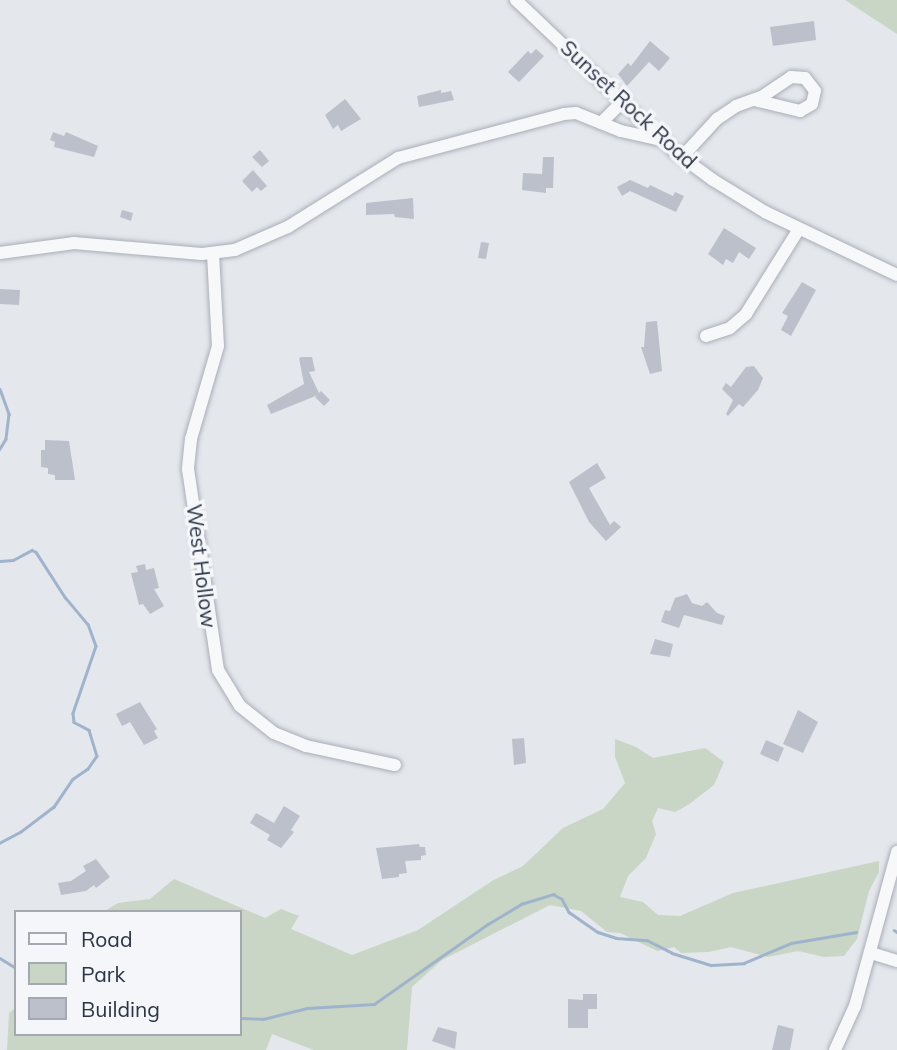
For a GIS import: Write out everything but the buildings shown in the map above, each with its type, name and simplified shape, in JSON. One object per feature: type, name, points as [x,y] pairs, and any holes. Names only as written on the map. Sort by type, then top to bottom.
[{"type":"street","name":"Sunset Rock Road","points":[[516,0],[682,157],[736,196],[897,275]]},
{"type":"street","points":[[682,157],[717,119],[736,106],[755,100]]},
{"type":"street","points":[[601,123],[623,101]]},
{"type":"street","points":[[0,253],[77,243],[214,254],[248,246],[277,233],[398,158],[564,114],[576,113],[601,123],[662,139]]},
{"type":"street","points":[[706,336],[730,328],[746,314],[799,229]]},
{"type":"street","name":"West Hollow","points":[[214,254],[218,346],[191,439],[188,470],[198,523],[211,639],[218,670],[240,706],[274,733],[320,750],[395,765]]},
{"type":"street","points":[[835,1050],[855,1006],[897,852]]},
{"type":"street","points":[[871,953],[897,961]]},
{"type":"green space","points":[[845,0],[897,0],[897,34]]},
{"type":"green space","points":[[615,739],[636,747],[653,758],[705,748],[724,762],[714,785],[688,805],[675,812],[658,808],[652,821],[656,834],[646,858],[628,876],[620,897],[643,902],[658,915],[680,916],[733,893],[879,861],[879,872],[869,891],[857,939],[844,956],[824,957],[798,951],[768,957],[731,947],[709,952],[681,953],[674,947],[657,951],[620,933],[607,932],[581,911],[550,905],[442,960],[412,987],[407,1050],[314,1050],[272,1034],[266,1050],[7,1050],[9,1013],[14,1009],[14,1036],[242,1036],[242,910],[106,910],[118,903],[150,899],[174,879],[265,918],[281,909],[299,916],[291,929],[352,955],[418,930],[492,881],[523,866],[563,828],[603,809],[625,783],[615,757]]},
{"type":"waterway","points":[[0,389],[9,414],[6,439],[0,449]]},
{"type":"waterway","points":[[0,561],[13,560],[32,550],[36,552],[65,597],[88,624],[96,646],[73,713],[74,722],[89,730],[97,756],[88,769],[73,779],[54,807],[21,832],[0,843]]},
{"type":"waterway","points":[[242,1018],[263,1019],[307,1008],[374,1004],[488,924],[521,904],[553,894],[562,899],[569,912],[598,932],[616,938],[647,940],[672,953],[711,965],[744,963],[791,943],[856,932]]},
{"type":"waterway","points":[[0,958],[14,967]]}]
